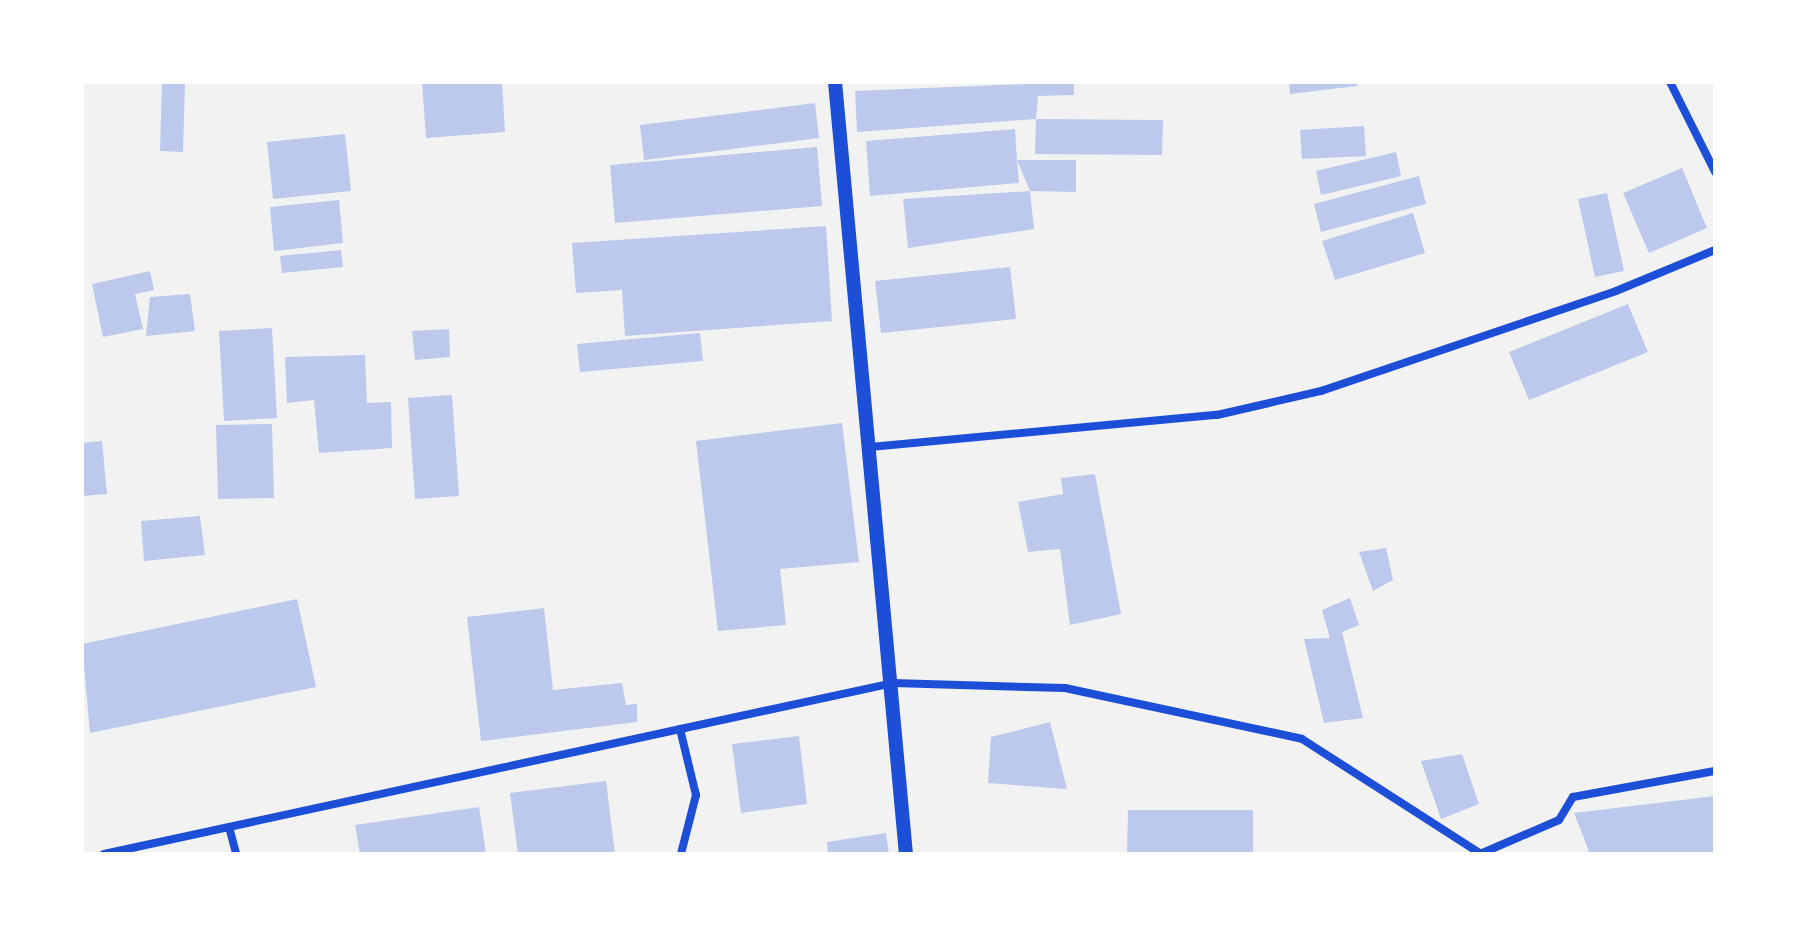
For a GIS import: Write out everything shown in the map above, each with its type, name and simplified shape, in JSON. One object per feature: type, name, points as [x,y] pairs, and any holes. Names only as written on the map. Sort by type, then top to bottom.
[{"type":"street","points":[[835,82],[893,683],[906,854]]},
{"type":"street","points":[[1670,82],[1715,172]]},
{"type":"street","points":[[870,447],[1217,415],[1262,405],[1321,391],[1601,296],[1715,250]]},
{"type":"street","points":[[104,854],[893,683],[1065,688],[1302,739],[1481,854],[1559,820],[1573,797],[1715,771]]},
{"type":"street","points":[[680,729],[696,795],[681,854]]},
{"type":"street","points":[[229,827],[236,854]]},
{"type":"building","points":[[162,82],[185,82],[183,152],[160,151]]},
{"type":"building","points":[[422,82],[502,82],[505,132],[426,138]]},
{"type":"building","points":[[1074,82],[1074,95],[1038,96],[1036,119],[857,132],[855,91]]},
{"type":"building","points":[[1289,82],[1357,82],[1357,86],[1290,94]]},
{"type":"building","points":[[815,103],[819,138],[644,160],[640,125]]},
{"type":"building","points":[[1036,119],[1163,120],[1162,155],[1035,154]]},
{"type":"building","points":[[1364,126],[1366,156],[1302,159],[1300,130]]},
{"type":"building","points":[[1015,129],[1019,183],[870,196],[866,141]]},
{"type":"building","points":[[345,134],[351,191],[273,199],[267,142]]},
{"type":"building","points":[[817,147],[822,206],[615,223],[610,165]]},
{"type":"building","points":[[1396,152],[1401,176],[1321,195],[1316,171]]},
{"type":"building","points":[[1017,160],[1076,160],[1076,192],[1030,191]]},
{"type":"building","points":[[1682,168],[1707,228],[1649,253],[1623,193]]},
{"type":"building","points":[[1419,176],[1426,204],[1321,232],[1314,204]]},
{"type":"building","points":[[1030,191],[1034,229],[908,248],[903,199]]},
{"type":"building","points":[[1607,193],[1624,271],[1595,277],[1578,199]]},
{"type":"building","points":[[339,200],[343,243],[274,251],[270,207]]},
{"type":"building","points":[[1413,213],[1425,253],[1335,280],[1322,241]]},
{"type":"building","points":[[826,226],[832,321],[625,336],[622,290],[576,293],[572,243]]},
{"type":"building","points":[[341,250],[343,267],[282,273],[280,256]]},
{"type":"building","points":[[1010,267],[1016,319],[881,333],[875,281]]},
{"type":"building","points":[[150,271],[154,290],[135,294],[143,329],[103,337],[92,284]]},
{"type":"building","points":[[190,294],[195,331],[146,336],[150,297]]},
{"type":"building","points":[[1628,304],[1648,352],[1529,400],[1509,352]]},
{"type":"building","points":[[272,328],[277,418],[224,421],[219,331]]},
{"type":"building","points":[[449,329],[450,357],[415,360],[412,331]]},
{"type":"building","points":[[700,333],[703,361],[580,372],[577,344]]},
{"type":"building","points":[[365,355],[367,403],[391,402],[392,448],[319,453],[314,400],[287,403],[285,357]]},
{"type":"building","points":[[452,395],[459,496],[415,499],[408,398]]},
{"type":"building","points":[[842,423],[859,562],[780,569],[786,625],[718,631],[696,441]]},
{"type":"building","points":[[272,424],[274,498],[218,499],[216,425]]},
{"type":"building","points":[[102,441],[107,494],[82,496],[82,443]]},
{"type":"building","points":[[1095,474],[1121,614],[1070,625],[1060,549],[1028,552],[1018,502],[1063,494],[1061,478]]},
{"type":"building","points":[[200,516],[205,555],[144,561],[141,521]]},
{"type":"building","points":[[1386,548],[1393,580],[1373,591],[1359,552]]},
{"type":"building","points":[[1350,598],[1359,625],[1342,632],[1363,718],[1324,723],[1304,639],[1330,638],[1322,610]]},
{"type":"building","points":[[297,599],[316,687],[90,733],[82,644]]},
{"type":"building","points":[[544,608],[553,690],[622,683],[626,705],[637,704],[637,722],[481,741],[467,617]]},
{"type":"building","points":[[1050,722],[1067,789],[988,783],[991,737]]},
{"type":"building","points":[[799,736],[807,804],[741,813],[732,744]]},
{"type":"building","points":[[1462,754],[1479,804],[1441,819],[1421,761]]},
{"type":"building","points":[[606,781],[615,854],[518,854],[510,793]]},
{"type":"building","points":[[1715,796],[1715,854],[1590,854],[1574,813]]},
{"type":"building","points":[[479,807],[486,854],[360,854],[355,825]]},
{"type":"building","points":[[1128,810],[1253,810],[1253,854],[1127,854]]},
{"type":"building","points":[[886,833],[889,854],[828,854],[827,842]]}]
